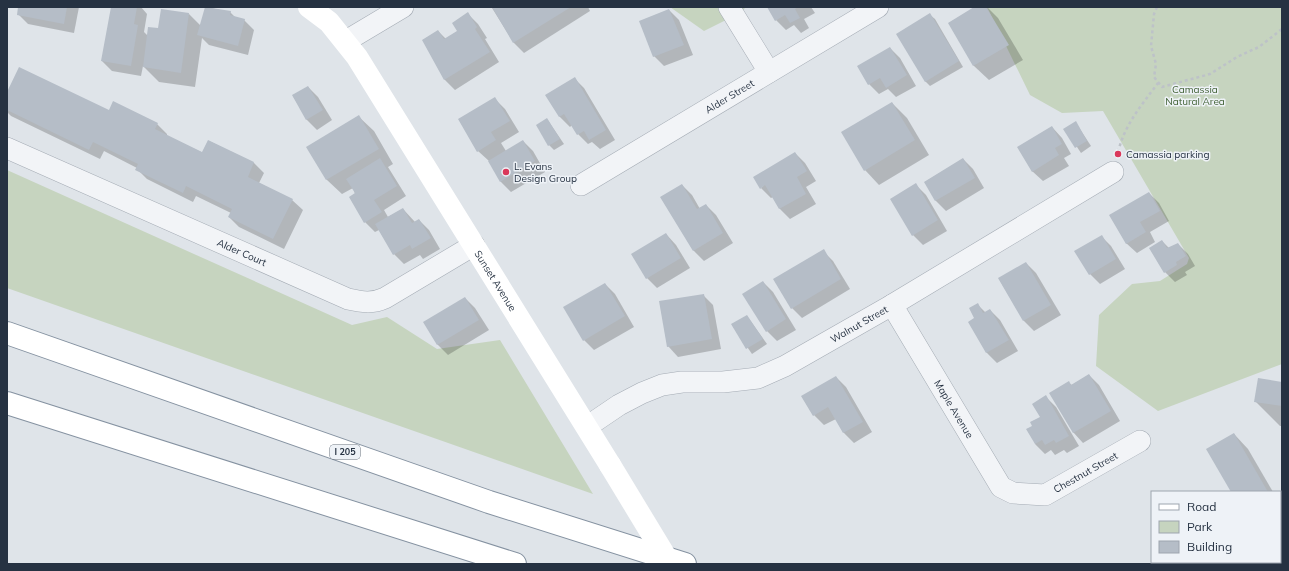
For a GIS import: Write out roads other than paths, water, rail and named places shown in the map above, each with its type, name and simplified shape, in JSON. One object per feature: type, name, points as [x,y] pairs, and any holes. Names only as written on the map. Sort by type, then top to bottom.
[{"type":"main road","name":"Sunset Avenue","points":[[312,8],[329,22],[346,41],[588,426],[670,564]]},
{"type":"main road","name":"I 205","points":[[7,333],[489,502],[685,564]]},
{"type":"main road","points":[[7,403],[515,564]]},
{"type":"street","points":[[346,41],[403,7]]},
{"type":"street","points":[[730,7],[769,72]]},
{"type":"street","name":"Alder Street","points":[[581,185],[878,7]]},
{"type":"street","name":"Alder Court","points":[[7,148],[348,299],[359,302],[376,302],[385,298],[474,245]]},
{"type":"street","name":"Walnut Street","points":[[588,426],[619,405],[662,385],[682,382],[723,382],[758,378],[786,366],[892,305],[1113,172]]},
{"type":"street","name":"Maple Avenue","points":[[892,305],[1001,487],[1013,494],[1029,495]]},
{"type":"street","name":"Chestnut Street","points":[[1029,495],[1045,495],[1140,441]]},
{"type":"place","name":"Camassia parking","points":[[1118,154]]},
{"type":"place","name":"L. Evans Design Group","points":[[506,172]]},
{"type":"park label","name":"Camassia Natural Area","points":[[1195,94]]}]
